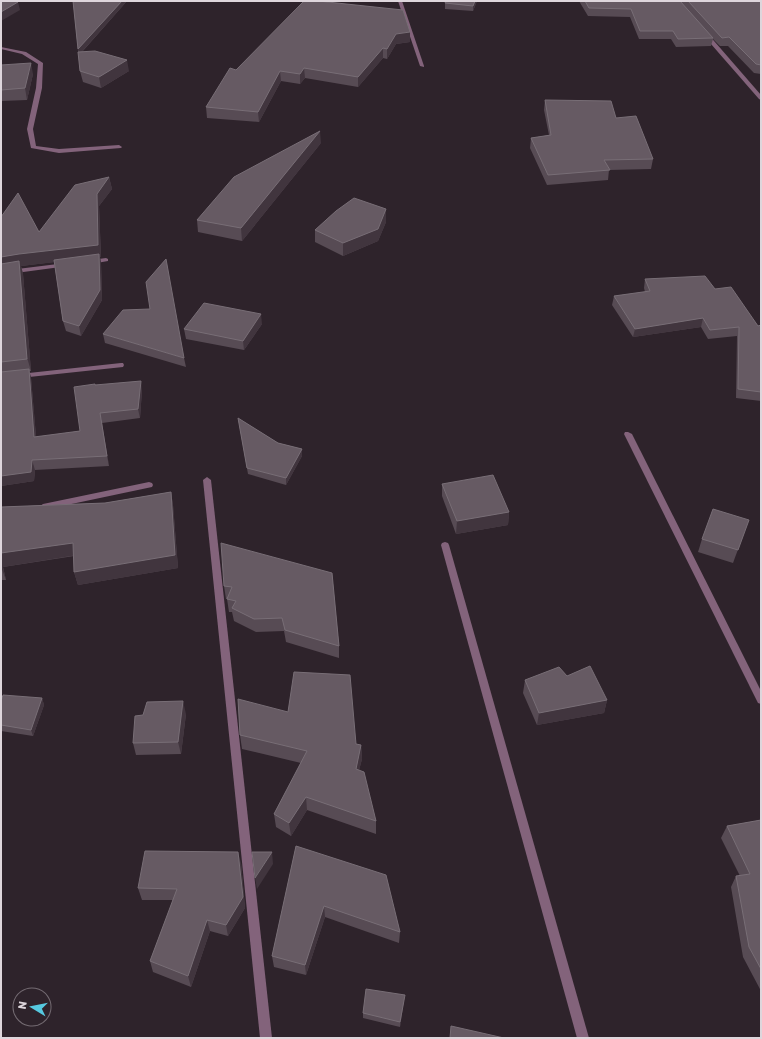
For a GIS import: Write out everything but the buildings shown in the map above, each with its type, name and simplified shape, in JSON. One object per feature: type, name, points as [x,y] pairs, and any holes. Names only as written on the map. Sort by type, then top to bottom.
[{"type":"street","points":[[400,1],[422,66]]},
{"type":"street","points":[[701,30],[761,98]]},
{"type":"street","points":[[1,48],[24,53],[41,63],[39,88],[30,129],[33,147],[59,151],[119,147]]},
{"type":"street","points":[[84,263],[106,260]]},
{"type":"street","points":[[1,273],[76,264]]},
{"type":"street","points":[[1,378],[121,365]]},
{"type":"street","points":[[628,434],[761,700]]},
{"type":"street","points":[[207,480],[266,1038]]},
{"type":"street","points":[[33,509],[149,485]]},
{"type":"street","points":[[445,545],[583,1038]]}]
